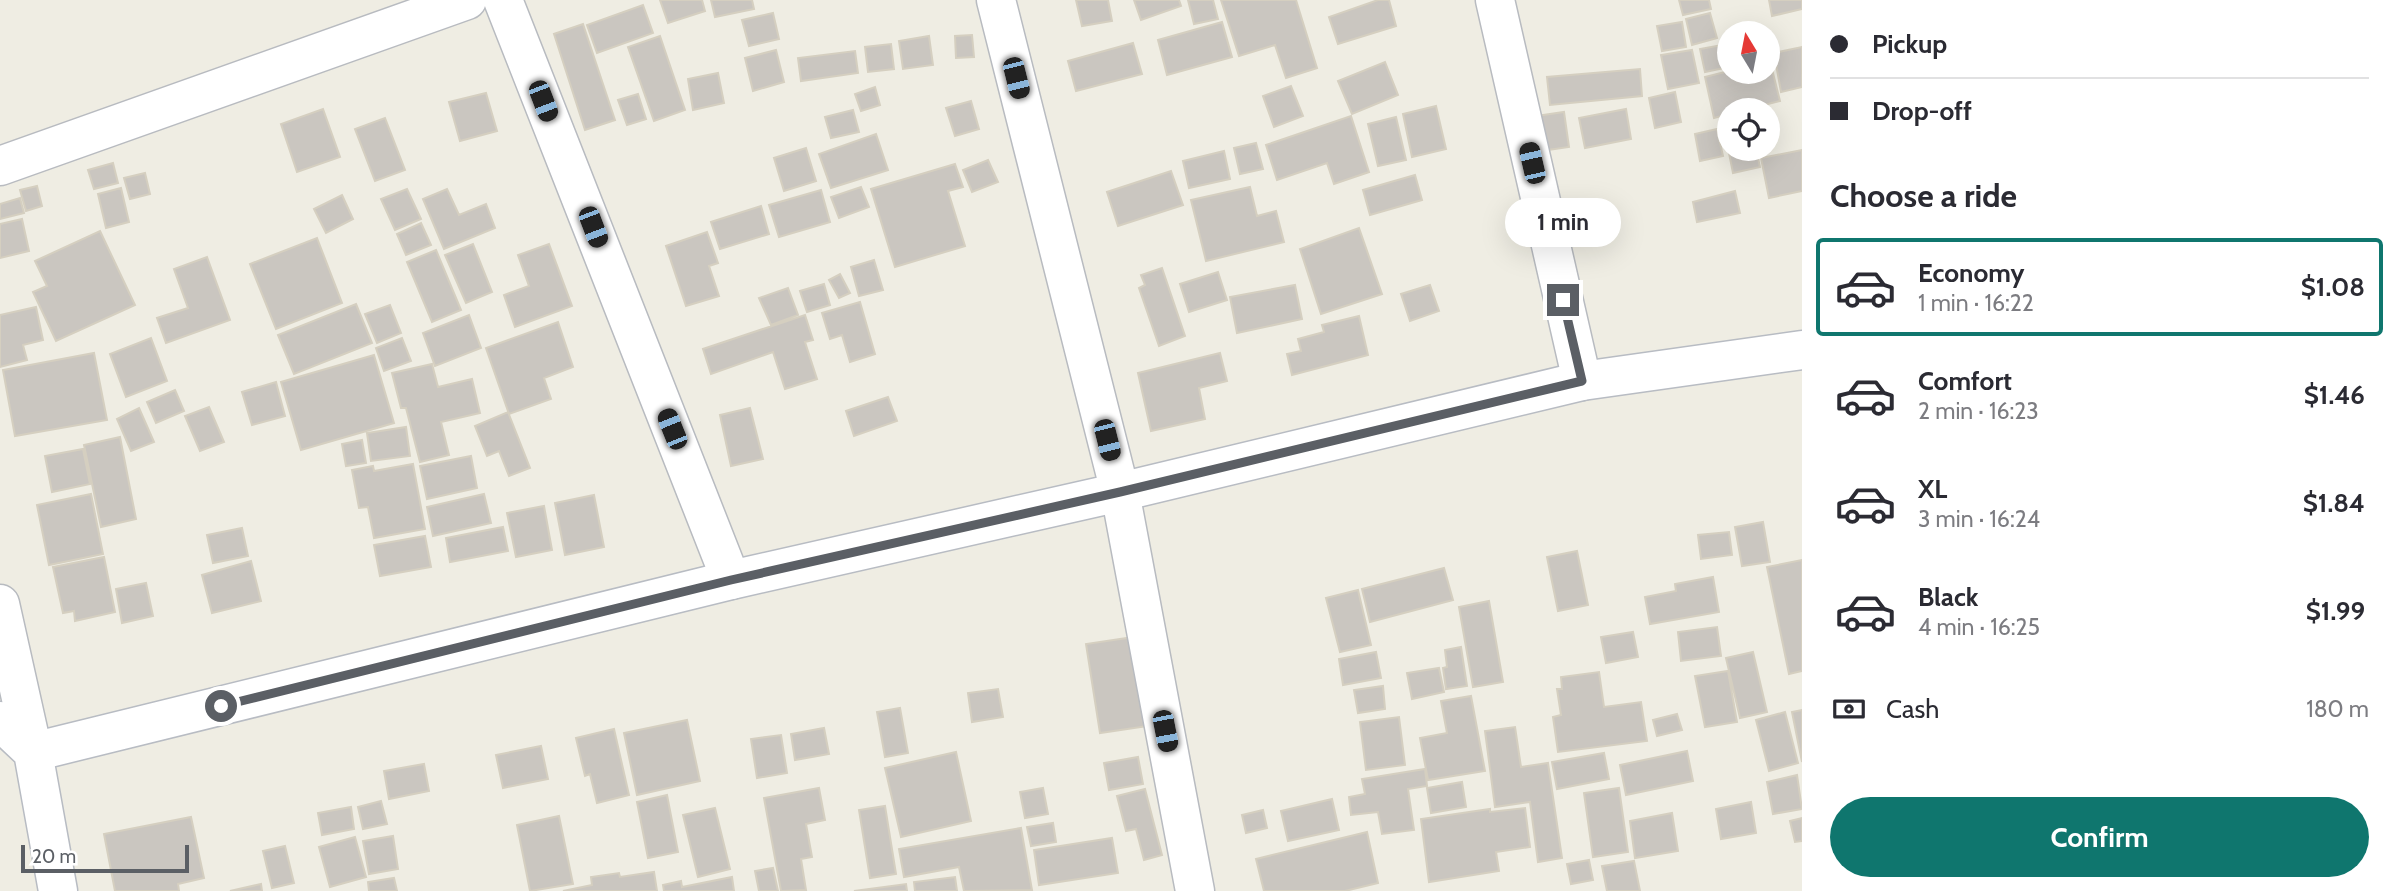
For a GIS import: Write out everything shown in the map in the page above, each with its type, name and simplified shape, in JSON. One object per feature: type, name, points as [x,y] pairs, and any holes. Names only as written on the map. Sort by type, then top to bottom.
[{"type":"street","points":[[0,166],[467,0]]},
{"type":"street","points":[[503,0],[731,580]]},
{"type":"street","points":[[996,0],[1120,492],[1195,891]]},
{"type":"street","points":[[1495,0],[1582,381]]},
{"type":"street","points":[[33,752],[731,580],[1120,492],[1582,381],[1802,349]]},
{"type":"street","points":[[0,604],[33,752],[58,891]]},
{"type":"street","points":[[0,720],[33,752]]},
{"type":"building","points":[[660,0],[702,0],[705,11],[668,23]]},
{"type":"building","points":[[711,0],[752,0],[754,9],[715,17]]},
{"type":"building","points":[[1076,0],[1108,0],[1112,21],[1082,26]]},
{"type":"building","points":[[1134,0],[1179,0],[1181,6],[1141,20]]},
{"type":"building","points":[[1188,0],[1213,0],[1218,19],[1194,24]]},
{"type":"building","points":[[1221,0],[1296,0],[1317,68],[1286,78],[1275,45],[1239,56]]},
{"type":"building","points":[[1378,0],[1389,0],[1396,26],[1338,44],[1329,17]]},
{"type":"building","points":[[1679,0],[1709,0],[1711,9],[1683,15]]},
{"type":"building","points":[[1769,0],[1802,0],[1802,9],[1772,16]]},
{"type":"building","points":[[643,5],[653,33],[597,53],[587,25]]},
{"type":"building","points":[[773,13],[779,39],[749,46],[742,20]]},
{"type":"building","points":[[1710,13],[1717,38],[1692,45],[1686,19]]},
{"type":"building","points":[[1222,22],[1232,57],[1167,75],[1158,40]]},
{"type":"building","points":[[1682,22],[1686,47],[1662,51],[1657,26]]},
{"type":"building","points":[[583,24],[615,120],[585,130],[554,34]]},
{"type":"building","points":[[972,35],[974,57],[956,58],[955,36]]},
{"type":"building","points":[[660,36],[685,110],[654,121],[628,47]]},
{"type":"building","points":[[929,36],[933,65],[903,69],[899,41]]},
{"type":"building","points":[[1133,43],[1142,74],[1076,91],[1068,61]]},
{"type":"building","points":[[891,44],[894,69],[868,72],[865,47]]},
{"type":"building","points":[[1717,46],[1717,70],[1705,72],[1700,49]]},
{"type":"building","points":[[1802,47],[1802,87],[1781,92],[1780,52]]},
{"type":"building","points":[[776,50],[784,82],[753,91],[745,58]]},
{"type":"building","points":[[1692,50],[1699,83],[1668,89],[1661,55]]},
{"type":"building","points":[[855,51],[858,73],[801,81],[798,58]]},
{"type":"building","points":[[1385,62],[1398,95],[1352,114],[1338,81]]},
{"type":"building","points":[[1640,69],[1642,96],[1550,105],[1547,77]]},
{"type":"building","points":[[718,73],[724,103],[693,110],[688,79]]},
{"type":"building","points":[[1717,74],[1717,84],[1776,84],[1779,98],[1717,98],[1717,117],[1714,118],[1705,77]]},
{"type":"building","points":[[1291,86],[1303,116],[1274,127],[1263,96]]},
{"type":"building","points":[[875,87],[880,105],[861,111],[855,94]]},
{"type":"building","points":[[1675,92],[1681,122],[1655,128],[1649,98]]},
{"type":"building","points":[[486,93],[497,131],[460,141],[449,102]]},
{"type":"building","points":[[638,94],[646,119],[627,125],[618,100]]},
{"type":"building","points":[[971,101],[979,129],[955,136],[946,108]]},
{"type":"building","points":[[1436,106],[1446,149],[1412,157],[1403,114]]},
{"type":"building","points":[[323,109],[340,157],[297,172],[281,124]]},
{"type":"building","points":[[1626,109],[1631,139],[1585,148],[1579,118]]},
{"type":"building","points":[[853,110],[859,132],[831,138],[825,117]]},
{"type":"building","points":[[1564,112],[1569,147],[1534,152],[1529,117]]},
{"type":"building","points":[[1351,116],[1369,172],[1334,184],[1327,163],[1277,180],[1266,145]]},
{"type":"building","points":[[1396,117],[1406,160],[1378,166],[1368,124]]},
{"type":"building","points":[[385,118],[405,170],[375,181],[355,129]]},
{"type":"building","points":[[1717,129],[1717,157],[1700,161],[1695,134]]},
{"type":"building","points":[[876,134],[888,170],[831,188],[819,154]]},
{"type":"building","points":[[1256,143],[1263,169],[1240,174],[1234,148]]},
{"type":"building","points":[[806,148],[816,181],[784,191],[774,158]]},
{"type":"building","points":[[1802,150],[1802,191],[1769,198],[1762,161],[1780,161],[1780,154]]},
{"type":"building","points":[[1224,151],[1230,179],[1189,188],[1183,161]]},
{"type":"building","points":[[988,160],[998,182],[972,192],[963,170]]},
{"type":"building","points":[[1731,161],[1759,161],[1760,167],[1733,173]]},
{"type":"building","points":[[113,163],[118,183],[94,189],[88,170]]},
{"type":"building","points":[[955,164],[963,187],[948,191],[965,246],[895,267],[871,189]]},
{"type":"building","points":[[1171,171],[1183,205],[1118,226],[1107,192]]},
{"type":"building","points":[[145,173],[150,194],[130,199],[124,178]]},
{"type":"building","points":[[1415,175],[1422,200],[1370,215],[1363,190]]},
{"type":"building","points":[[37,186],[42,206],[26,211],[20,190]]},
{"type":"building","points":[[861,187],[869,207],[839,218],[831,197]]},
{"type":"building","points":[[1250,187],[1257,216],[1276,211],[1284,242],[1206,261],[1191,200]]},
{"type":"building","points":[[121,188],[129,222],[106,228],[98,194]]},
{"type":"building","points":[[407,189],[421,219],[395,230],[381,199]]},
{"type":"building","points":[[447,189],[459,215],[486,204],[495,228],[444,249],[423,199]]},
{"type":"building","points":[[821,190],[830,222],[779,237],[769,205]]},
{"type":"building","points":[[1735,191],[1740,213],[1697,222],[1693,202]]},
{"type":"building","points":[[342,195],[353,219],[326,233],[314,209]]},
{"type":"building","points":[[20,198],[24,213],[0,219],[0,204]]},
{"type":"building","points":[[761,206],[769,234],[720,249],[711,222]]},
{"type":"building","points":[[22,219],[29,251],[0,258],[0,224]]},
{"type":"building","points":[[421,223],[431,245],[406,255],[397,234]]},
{"type":"building","points":[[1359,228],[1382,294],[1321,314],[1300,249]]},
{"type":"building","points":[[100,231],[135,305],[56,341],[33,292],[47,286],[35,261]]},
{"type":"building","points":[[707,232],[718,263],[709,266],[719,296],[686,306],[666,246]]},
{"type":"building","points":[[317,238],[342,303],[276,329],[250,264]]},
{"type":"building","points":[[473,244],[492,292],[466,303],[445,255]]},
{"type":"building","points":[[549,244],[572,306],[515,327],[504,295],[529,286],[518,255]]},
{"type":"building","points":[[436,250],[461,310],[432,322],[407,262]]},
{"type":"building","points":[[207,257],[230,320],[166,343],[157,318],[188,308],[174,269]]},
{"type":"building","points":[[874,260],[883,290],[859,296],[851,267]]},
{"type":"building","points":[[1162,268],[1185,336],[1159,346],[1139,288],[1145,285],[1141,275]]},
{"type":"building","points":[[1218,272],[1227,300],[1189,312],[1180,284]]},
{"type":"building","points":[[840,274],[850,293],[839,298],[829,280]]},
{"type":"building","points":[[824,284],[830,305],[807,312],[800,291]]},
{"type":"building","points":[[1295,285],[1302,319],[1237,333],[1230,297]]},
{"type":"building","points":[[1430,285],[1439,311],[1410,321],[1401,294]]},
{"type":"building","points":[[788,288],[798,315],[771,325],[759,298]]},
{"type":"building","points":[[860,302],[875,354],[850,362],[842,335],[830,339],[822,313]]},
{"type":"building","points":[[356,304],[372,343],[294,374],[278,335]]},
{"type":"building","points":[[390,305],[401,333],[377,343],[365,314]]},
{"type":"building","points":[[36,307],[43,340],[23,345],[27,360],[0,367],[0,315]]},
{"type":"building","points":[[469,315],[481,348],[435,366],[423,333]]},
{"type":"building","points":[[805,315],[813,340],[805,342],[817,379],[785,389],[773,352],[711,374],[703,349]]},
{"type":"building","points":[[1359,316],[1368,355],[1292,375],[1287,354],[1301,351],[1298,339],[1324,332],[1322,325]]},
{"type":"building","points":[[558,322],[573,367],[544,378],[551,399],[509,414],[486,348]]},
{"type":"building","points":[[151,338],[167,381],[126,397],[110,354]]},
{"type":"building","points":[[402,338],[411,361],[384,371],[376,348]]},
{"type":"building","points":[[94,353],[107,420],[15,436],[3,370]]},
{"type":"building","points":[[1220,353],[1227,381],[1199,388],[1205,419],[1151,431],[1138,373]]},
{"type":"building","points":[[374,355],[394,423],[301,450],[281,382]]},
{"type":"building","points":[[432,364],[438,387],[472,379],[480,413],[441,422],[449,455],[420,462],[406,408],[401,408],[392,373]]},
{"type":"building","points":[[276,382],[285,416],[252,425],[242,392]]},
{"type":"building","points":[[175,390],[184,411],[156,423],[147,402]]},
{"type":"building","points":[[888,397],[897,421],[854,436],[846,411]]},
{"type":"building","points":[[209,407],[224,442],[200,451],[185,416]]},
{"type":"building","points":[[139,408],[154,442],[131,451],[117,419]]},
{"type":"building","points":[[750,408],[763,459],[731,466],[720,415]]},
{"type":"building","points":[[508,412],[530,468],[509,476],[499,451],[487,456],[475,426]]},
{"type":"building","points":[[406,427],[410,456],[371,461],[367,433]]},
{"type":"building","points":[[120,437],[136,519],[101,527],[84,445]]},
{"type":"building","points":[[362,440],[366,463],[346,466],[342,444]]},
{"type":"building","points":[[83,449],[90,484],[52,492],[45,456]]},
{"type":"building","points":[[471,456],[477,488],[427,499],[420,466]]},
{"type":"building","points":[[413,464],[425,529],[374,538],[368,507],[359,508],[352,470],[373,466],[374,471]]},
{"type":"building","points":[[91,494],[103,554],[49,565],[37,505]]},
{"type":"building","points":[[484,494],[491,523],[433,536],[427,507]]},
{"type":"building","points":[[594,495],[604,547],[565,555],[555,503]]},
{"type":"building","points":[[544,506],[552,550],[516,557],[507,513]]},
{"type":"building","points":[[1763,522],[1770,562],[1742,566],[1735,527]]},
{"type":"building","points":[[503,527],[508,551],[450,562],[446,538]]},
{"type":"building","points":[[242,528],[248,556],[213,563],[207,535]]},
{"type":"building","points":[[1729,532],[1732,555],[1701,559],[1698,535]]},
{"type":"building","points":[[425,536],[431,567],[380,576],[374,545]]},
{"type":"building","points":[[1577,551],[1588,605],[1558,611],[1547,557]]},
{"type":"building","points":[[104,557],[115,612],[75,621],[74,611],[63,613],[53,567]]},
{"type":"building","points":[[1802,560],[1802,671],[1789,674],[1767,567]]},
{"type":"building","points":[[251,561],[261,601],[212,613],[202,575]]},
{"type":"building","points":[[1444,568],[1453,600],[1370,622],[1362,589]]},
{"type":"building","points":[[1713,577],[1719,612],[1650,624],[1645,597],[1676,591],[1675,584]]},
{"type":"building","points":[[146,583],[153,616],[122,623],[116,589]]},
{"type":"building","points":[[1358,590],[1371,645],[1340,652],[1326,598]]},
{"type":"building","points":[[1489,601],[1503,682],[1473,687],[1459,607]]},
{"type":"building","points":[[1717,627],[1721,656],[1681,661],[1678,632]]},
{"type":"building","points":[[1633,632],[1638,657],[1606,663],[1601,637]]},
{"type":"building","points":[[1134,637],[1148,726],[1100,733],[1086,644]]},
{"type":"building","points":[[1461,647],[1467,686],[1446,689],[1443,668],[1447,667],[1445,650]]},
{"type":"building","points":[[1376,652],[1381,678],[1343,685],[1339,659]]},
{"type":"building","points":[[1753,652],[1767,712],[1740,718],[1726,658]]},
{"type":"building","points":[[1439,668],[1444,692],[1412,699],[1407,673]]},
{"type":"building","points":[[1728,671],[1737,722],[1705,727],[1695,676]]},
{"type":"building","points":[[1599,672],[1604,707],[1641,702],[1647,741],[1558,752],[1553,717],[1561,715],[1557,689],[1562,689],[1561,677]]},
{"type":"building","points":[[1383,686],[1385,709],[1358,713],[1354,690]]},
{"type":"building","points":[[998,689],[1003,717],[972,722],[968,693]]},
{"type":"building","points":[[1471,696],[1485,771],[1428,780],[1420,738],[1447,733],[1441,701]]},
{"type":"building","points":[[900,708],[908,753],[885,757],[877,712]]},
{"type":"building","points":[[1802,710],[1802,762],[1792,712]]},
{"type":"building","points":[[1785,712],[1798,763],[1769,771],[1756,720]]},
{"type":"building","points":[[1677,714],[1682,730],[1657,736],[1653,720]]},
{"type":"building","points":[[1399,717],[1405,765],[1366,770],[1360,722]]},
{"type":"building","points":[[687,720],[700,781],[637,795],[624,733]]},
{"type":"building","points":[[1515,727],[1521,767],[1548,763],[1562,858],[1538,862],[1530,802],[1495,807],[1485,731]]},
{"type":"building","points":[[824,728],[829,754],[795,760],[791,734]]},
{"type":"building","points":[[614,729],[629,795],[597,803],[590,774],[585,776],[576,738]]},
{"type":"building","points":[[781,735],[787,773],[757,778],[751,739]]},
{"type":"building","points":[[541,746],[548,779],[503,788],[496,755]]},
{"type":"building","points":[[1687,751],[1693,781],[1626,795],[1620,765]]},
{"type":"building","points":[[956,752],[971,821],[901,837],[885,768]]},
{"type":"building","points":[[1604,753],[1609,779],[1557,789],[1552,762]]},
{"type":"building","points":[[1138,757],[1143,784],[1109,790],[1104,763]]},
{"type":"building","points":[[424,764],[429,791],[389,799],[384,771]]},
{"type":"building","points":[[1425,769],[1427,786],[1408,789],[1414,830],[1382,834],[1378,812],[1351,815],[1349,797],[1365,794],[1362,779]]},
{"type":"building","points":[[1797,775],[1802,809],[1773,814],[1767,782]]},
{"type":"building","points":[[1462,782],[1466,807],[1431,813],[1427,788]]},
{"type":"building","points":[[819,788],[825,820],[806,824],[812,857],[801,859],[806,890],[781,891],[764,798]]},
{"type":"building","points":[[1043,788],[1048,814],[1025,818],[1020,792]]},
{"type":"building","points":[[1619,788],[1628,852],[1593,857],[1584,793]]},
{"type":"building","points":[[1145,789],[1162,855],[1144,860],[1136,829],[1126,831],[1117,796]]},
{"type":"building","points":[[667,795],[678,852],[648,858],[637,802]]},
{"type":"building","points":[[1332,799],[1339,830],[1288,841],[1281,811]]},
{"type":"building","points":[[381,801],[387,824],[363,829],[358,807]]},
{"type":"building","points":[[1751,802],[1756,833],[1721,839],[1716,809]]},
{"type":"building","points":[[885,806],[896,874],[870,878],[859,810]]},
{"type":"building","points":[[351,807],[354,829],[322,835],[318,813]]},
{"type":"building","points":[[715,808],[730,869],[698,877],[683,815]]},
{"type":"building","points":[[1525,808],[1530,847],[1496,852],[1499,871],[1429,882],[1421,819],[1490,809],[1490,812]]},
{"type":"building","points":[[1263,810],[1267,828],[1246,833],[1242,815]]},
{"type":"building","points":[[1672,813],[1678,851],[1635,858],[1630,821]]},
{"type":"building","points":[[559,816],[573,884],[530,891],[517,825]]},
{"type":"building","points":[[191,817],[204,878],[178,884],[179,891],[115,891],[104,834]]},
{"type":"building","points":[[1802,818],[1802,841],[1795,842],[1790,821]]},
{"type":"building","points":[[1053,823],[1056,842],[1031,846],[1027,827]]},
{"type":"building","points":[[1021,828],[1032,890],[964,891],[959,867],[904,877],[899,849]]},
{"type":"building","points":[[1367,832],[1378,883],[1345,891],[1264,891],[1256,859]]},
{"type":"building","points":[[393,836],[398,869],[369,874],[363,841]]},
{"type":"building","points":[[355,837],[366,877],[330,887],[319,847]]},
{"type":"building","points":[[1112,838],[1118,873],[1039,885],[1034,850]]},
{"type":"building","points":[[285,846],[294,883],[272,888],[263,851]]},
{"type":"building","points":[[1589,860],[1593,880],[1571,884],[1567,864]]},
{"type":"building","points":[[1634,861],[1640,891],[1607,891],[1602,866]]},
{"type":"building","points":[[773,868],[778,891],[759,891],[755,871]]},
{"type":"building","points":[[654,872],[657,891],[563,891],[592,885],[591,877],[619,873],[620,877]]},
{"type":"building","points":[[732,877],[734,891],[664,891],[663,885],[681,881],[682,887]]},
{"type":"building","points":[[955,877],[957,891],[915,891],[914,882]]},
{"type":"building","points":[[394,878],[397,891],[369,891],[368,882]]},
{"type":"building","points":[[261,884],[262,891],[230,891]]},
{"type":"building","points":[[906,884],[907,891],[854,891]]},
{"type":"route","points":[[221,706],[731,580],[1120,492],[1582,381],[1563,300]]}]
